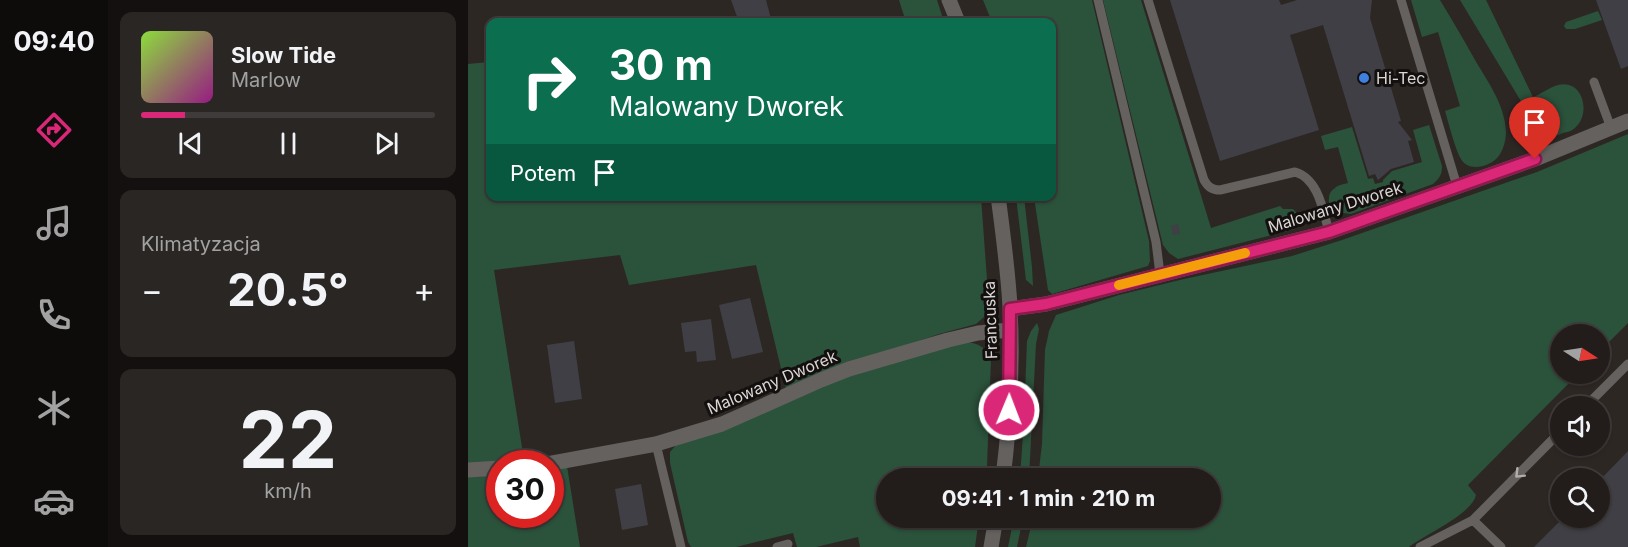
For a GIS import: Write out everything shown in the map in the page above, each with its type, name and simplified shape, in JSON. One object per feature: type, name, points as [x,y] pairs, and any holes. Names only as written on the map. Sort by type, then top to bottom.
[{"type":"street","points":[[950,0],[957,18]]},
{"type":"street","name":"Malowany Dworek","points":[[1010,309],[1046,304],[1329,232],[1535,159],[1628,121]]},
{"type":"street","name":"Francuska","points":[[999,201],[1010,309],[1009,413],[1004,468]]},
{"type":"street","name":"Malowany Dworek","points":[[564,461],[656,444],[722,424],[849,369],[948,340],[978,333],[1010,330]]},
{"type":"street","points":[[468,470],[486,469]]},
{"type":"street","points":[[991,547],[994,528]]},
{"type":"lane","points":[[1098,0],[1156,242],[1160,274]]},
{"type":"lane","points":[[1148,0],[1207,186],[1220,190],[1296,172],[1302,174],[1311,182],[1318,195],[1329,232]]},
{"type":"lane","points":[[1401,0],[1457,186]]},
{"type":"lane","points":[[1594,82],[1611,128]]},
{"type":"lane","points":[[1596,396],[1628,364]]},
{"type":"lane","points":[[1420,547],[1473,520],[1550,442]]},
{"type":"lane","points":[[656,444],[681,547]]},
{"type":"lane","points":[[1473,520],[1502,547]]},
{"type":"lane","points":[[777,547],[788,544]]},
{"type":"green space","points":[[899,0],[937,0],[943,18],[905,18]]},
{"type":"green space","points":[[983,0],[1092,0],[1149,241],[1148,266],[1052,294],[1048,290],[1035,201],[1056,201],[1056,18],[990,18]]},
{"type":"green space","points":[[1103,0],[1141,0],[1211,228],[1280,206],[1283,209],[1293,209],[1297,213],[1298,220],[1295,229],[1178,259],[1169,253],[1163,245]]},
{"type":"green space","points":[[1411,0],[1440,0],[1495,94],[1503,112],[1506,135],[1501,153],[1489,164],[1479,167],[1468,166],[1459,155],[1445,111],[1460,106],[1438,32],[1422,37]]},
{"type":"green space","points":[[1460,0],[1486,0],[1533,97],[1558,85],[1573,87],[1579,92],[1582,98],[1583,114],[1581,121],[1574,128],[1551,137],[1545,136],[1539,130]]},
{"type":"green space","points":[[1598,11],[1602,20],[1575,29],[1566,29],[1564,26],[1566,22]]},
{"type":"green space","points":[[486,62],[486,201],[981,201],[989,307],[984,317],[976,324],[939,334],[819,375],[786,389],[756,265],[629,285],[620,255],[494,270],[522,450],[486,450],[486,463],[468,465],[468,64]]},
{"type":"green space","points":[[1429,125],[1442,166],[1440,176],[1433,184],[1351,214],[1332,208],[1329,202],[1330,193],[1348,183],[1338,147],[1325,150],[1321,136],[1352,127],[1368,179],[1373,178],[1375,184],[1383,182],[1392,171],[1422,162],[1413,130]]},
{"type":"green space","points":[[1628,134],[1628,323],[1610,341],[1610,324],[1550,324],[1550,384],[1568,384],[1556,396],[1550,396],[1550,402],[1468,485],[1476,495],[1473,502],[1458,516],[1409,547],[1026,547],[1031,528],[1221,528],[1221,468],[1039,468],[1045,350],[1049,331],[1056,315],[1119,295],[1292,256],[1537,172]]},
{"type":"green space","points":[[1016,201],[1024,201],[1033,286],[1026,280]]},
{"type":"green space","points":[[1037,323],[1039,329],[1036,344],[1030,468],[1021,468],[1027,341]]},
{"type":"green space","points":[[966,342],[975,343],[986,351],[991,359],[987,468],[876,468],[876,528],[978,528],[975,547],[860,547],[858,537],[816,547],[797,547],[793,533],[736,547],[691,547],[670,463],[670,452],[676,445],[850,374]]},
{"type":"green space","points":[[564,466],[567,466],[580,547],[468,547],[468,477],[486,476],[486,528],[564,528]]},
{"type":"green space","points":[[1012,528],[1021,528],[1017,547],[1008,547]]},
{"type":"building","points":[[731,0],[766,0],[771,18],[738,18]]},
{"type":"building","points":[[1170,0],[1279,0],[1281,5],[1297,0],[1372,0],[1370,18],[1401,121],[1398,122],[1412,140],[1408,141],[1414,162],[1391,169],[1378,180],[1375,174],[1369,176],[1323,25],[1290,35],[1319,130],[1220,161]]},
{"type":"building","points":[[1596,0],[1628,0],[1628,66],[1621,69]]},
{"type":"building","points":[[1178,224],[1180,234],[1173,235],[1171,226]]},
{"type":"building","points":[[750,298],[763,352],[732,359],[719,305]]},
{"type":"building","points":[[711,319],[716,360],[697,362],[696,351],[685,352],[681,323]]},
{"type":"building","points":[[574,341],[582,399],[555,403],[547,345]]},
{"type":"building","points":[[1628,451],[1628,547],[1534,547],[1553,528],[1610,528],[1610,470]]},
{"type":"building","points":[[641,484],[648,525],[622,530],[615,489]]},
{"type":"slow traffic","points":[[1119,285],[1245,253]]},
{"type":"place","name":"Hi-Tec","points":[[1364,78]]},
{"type":"route","points":[[1009,410],[1010,309],[1046,304],[1329,232],[1535,159]]}]
